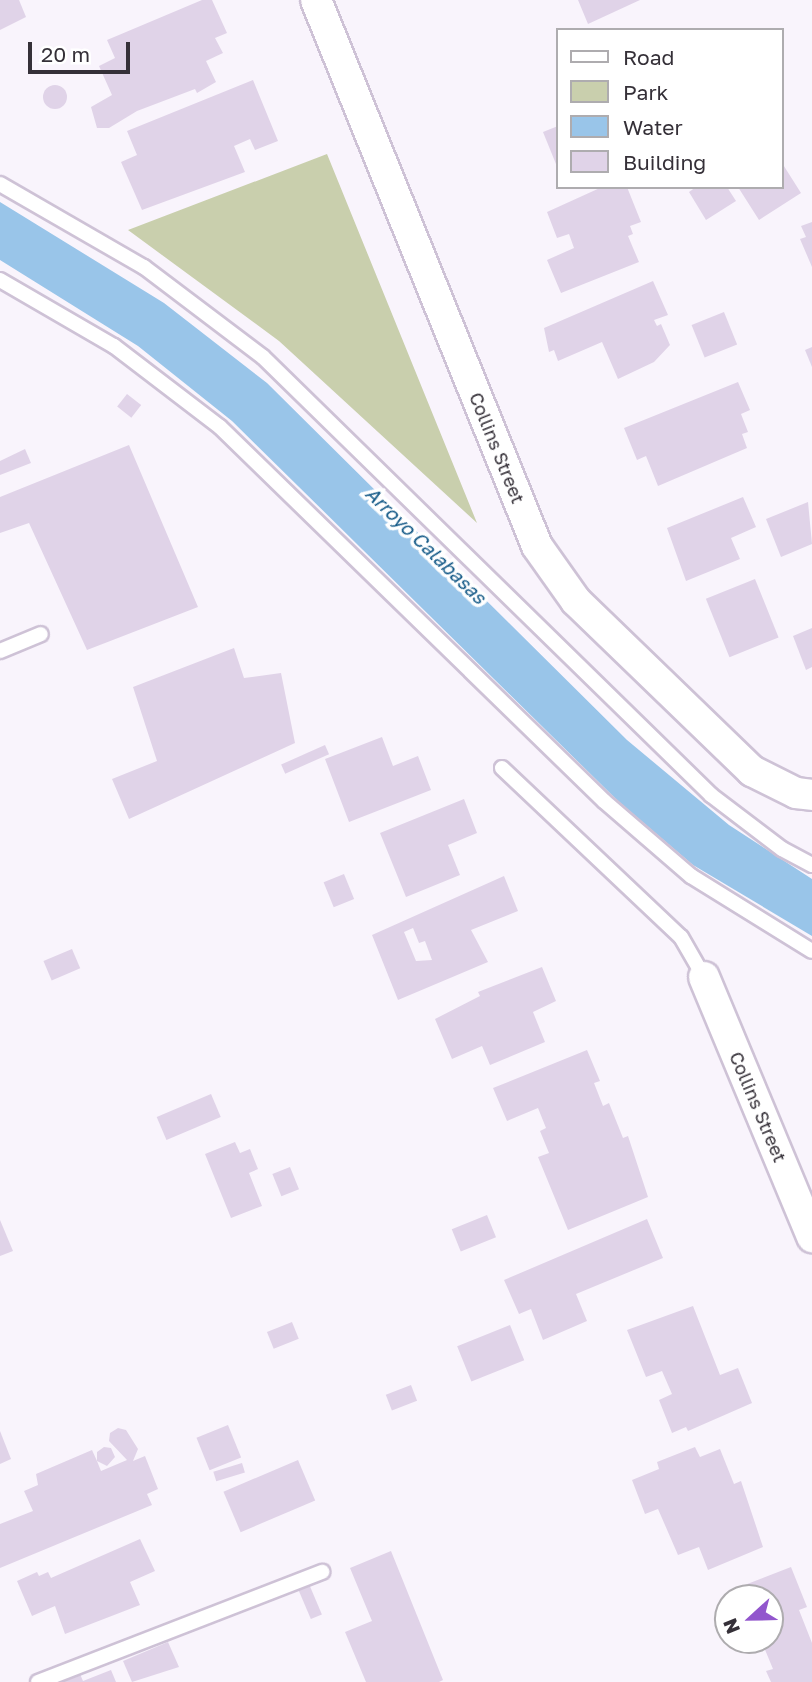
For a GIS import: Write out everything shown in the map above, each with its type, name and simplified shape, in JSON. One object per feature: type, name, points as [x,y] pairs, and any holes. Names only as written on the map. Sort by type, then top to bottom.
[{"type":"street","name":"Collins Street","points":[[316,0],[537,546],[576,601],[752,771],[796,793],[812,795]]},
{"type":"street","name":"Collins Street","points":[[704,977],[812,1237]]},
{"type":"lane","points":[[0,184],[144,267],[262,357],[711,795],[782,849],[812,865]]},
{"type":"lane","points":[[0,280],[114,346],[220,427],[604,801],[691,876],[812,951]]},
{"type":"lane","points":[[0,651],[41,634]]},
{"type":"lane","points":[[502,768],[681,937],[704,977]]},
{"type":"lane","points":[[38,1682],[322,1572]]},
{"type":"green space","points":[[327,154],[477,523],[279,341],[128,230]]},
{"type":"water","name":"Arroyo Calabasas","points":[[0,202],[164,303],[267,383],[627,740],[729,825],[812,879],[812,936],[693,865],[620,803],[232,421],[138,346],[0,260]]},
{"type":"building","points":[[0,0],[19,0],[26,17],[0,30]]},
{"type":"building","points":[[202,0],[212,0],[227,33],[215,38],[223,53],[206,61],[216,82],[197,93],[195,89],[137,111],[109,128],[97,128],[91,107],[112,95],[99,66],[115,58],[107,40]]},
{"type":"building","points":[[578,0],[640,0],[588,24]]},
{"type":"building","points":[[253,80],[278,141],[255,150],[250,139],[234,146],[245,172],[142,210],[121,162],[137,155],[127,131]]},
{"type":"building","points":[[55,85],[64,88],[67,97],[64,106],[55,109],[46,106],[43,97],[46,88]]},
{"type":"building","points":[[556,127],[556,164],[543,132]]},
{"type":"building","points":[[784,166],[801,193],[759,220],[739,189],[784,189]]},
{"type":"building","points":[[598,189],[628,189],[641,222],[630,226],[633,234],[628,236],[639,262],[561,293],[547,260],[574,248],[569,234],[557,238],[547,212]]},
{"type":"building","points":[[693,189],[728,189],[736,201],[706,220],[689,192]]},
{"type":"building","points":[[812,222],[812,267],[800,239],[806,237],[801,226]]},
{"type":"building","points":[[653,281],[668,315],[654,320],[657,326],[661,324],[670,345],[654,362],[618,379],[602,342],[558,361],[554,350],[549,352],[544,328]]},
{"type":"building","points":[[724,312],[737,344],[705,358],[692,325]]},
{"type":"building","points":[[812,347],[812,367],[805,350]]},
{"type":"building","points":[[738,382],[750,410],[741,414],[748,432],[742,434],[747,448],[658,486],[646,456],[637,460],[624,428]]},
{"type":"building","points":[[127,394],[141,405],[131,418],[117,407]]},
{"type":"building","points":[[129,445],[198,607],[87,650],[29,523],[0,533],[0,497]]},
{"type":"building","points":[[25,449],[31,463],[0,475],[0,461]]},
{"type":"building","points":[[743,497],[756,527],[731,538],[740,559],[686,581],[667,528]]},
{"type":"building","points":[[808,502],[812,544],[781,557],[766,519]]},
{"type":"building","points":[[755,579],[779,637],[729,657],[706,599]]},
{"type":"building","points":[[812,628],[812,667],[806,670],[793,636]]},
{"type":"building","points":[[234,648],[244,678],[281,673],[295,743],[129,819],[112,779],[157,761],[133,687]]},
{"type":"building","points":[[382,737],[393,766],[418,756],[431,790],[349,822],[325,759]]},
{"type":"building","points":[[325,745],[329,754],[285,774],[281,765]]},
{"type":"building","points":[[464,799],[477,833],[448,845],[460,875],[406,897],[380,833]]},
{"type":"building","points":[[344,874],[354,899],[334,907],[324,882]]},
{"type":"building","points":[[504,876],[518,911],[471,930],[488,962],[398,1000],[372,935]],"holes":[[[413,928],[419,943],[425,941],[432,960],[416,961],[404,932]]]},
{"type":"building","points":[[72,949],[80,968],[52,980],[43,961]]},
{"type":"building","points":[[542,967],[556,1001],[533,1012],[545,1042],[490,1065],[482,1046],[452,1059],[435,1019],[480,996],[478,992]]},
{"type":"building","points":[[587,1050],[600,1081],[594,1083],[603,1106],[609,1103],[623,1138],[628,1136],[648,1197],[568,1230],[538,1157],[549,1153],[540,1131],[546,1128],[538,1108],[507,1121],[493,1088]]},
{"type":"building","points":[[211,1094],[221,1117],[166,1140],[157,1117]]},
{"type":"building","points":[[235,1142],[240,1153],[250,1149],[258,1169],[249,1173],[262,1206],[231,1218],[205,1154]]},
{"type":"building","points":[[290,1167],[299,1189],[281,1196],[272,1174]]},
{"type":"building","points":[[487,1215],[496,1237],[461,1251],[452,1229]]},
{"type":"building","points":[[647,1219],[663,1258],[576,1294],[587,1321],[543,1340],[531,1309],[519,1314],[504,1280]]},
{"type":"building","points":[[0,1220],[13,1251],[0,1256]]},
{"type":"building","points":[[693,1306],[720,1375],[738,1368],[752,1403],[688,1431],[686,1427],[672,1433],[659,1400],[672,1394],[662,1371],[646,1377],[627,1330]]},
{"type":"building","points":[[292,1322],[299,1339],[274,1349],[267,1332]]},
{"type":"building","points":[[510,1325],[524,1360],[471,1382],[457,1346]]},
{"type":"building","points":[[411,1385],[417,1401],[392,1411],[386,1395]]},
{"type":"building","points":[[228,1425],[241,1457],[210,1470],[196,1438]]},
{"type":"building","points":[[118,1428],[126,1430],[138,1449],[133,1461],[145,1456],[158,1489],[147,1494],[152,1505],[0,1568],[0,1524],[33,1511],[24,1491],[38,1485],[36,1474],[92,1450],[101,1471],[127,1460],[109,1441],[110,1433]]},
{"type":"building","points":[[0,1431],[11,1459],[0,1464]]},
{"type":"building","points":[[104,1447],[111,1448],[115,1457],[107,1466],[97,1461],[97,1452]]},
{"type":"building","points":[[695,1447],[700,1457],[720,1449],[734,1484],[741,1481],[763,1547],[708,1570],[699,1547],[678,1555],[658,1509],[645,1514],[632,1480],[659,1469],[657,1462]]},
{"type":"building","points":[[298,1460],[315,1501],[241,1532],[223,1492]]},
{"type":"building","points":[[242,1463],[245,1473],[216,1481],[213,1472]]},
{"type":"building","points":[[140,1539],[155,1571],[130,1582],[140,1605],[65,1634],[55,1606],[32,1616],[17,1581],[37,1572],[39,1576],[48,1572],[51,1578]]},
{"type":"building","points":[[391,1551],[443,1680],[439,1682],[366,1682],[345,1632],[372,1621],[350,1568]]},
{"type":"building","points":[[791,1567],[807,1607],[799,1610],[812,1643],[812,1682],[771,1682],[766,1671],[773,1669],[767,1654],[784,1654],[784,1584],[747,1584]]},
{"type":"building","points":[[309,1584],[322,1614],[311,1619],[298,1589]]},
{"type":"building","points":[[168,1642],[179,1667],[132,1682],[123,1661]]},
{"type":"building","points":[[111,1670],[116,1682],[62,1682],[80,1674],[83,1681]]}]
